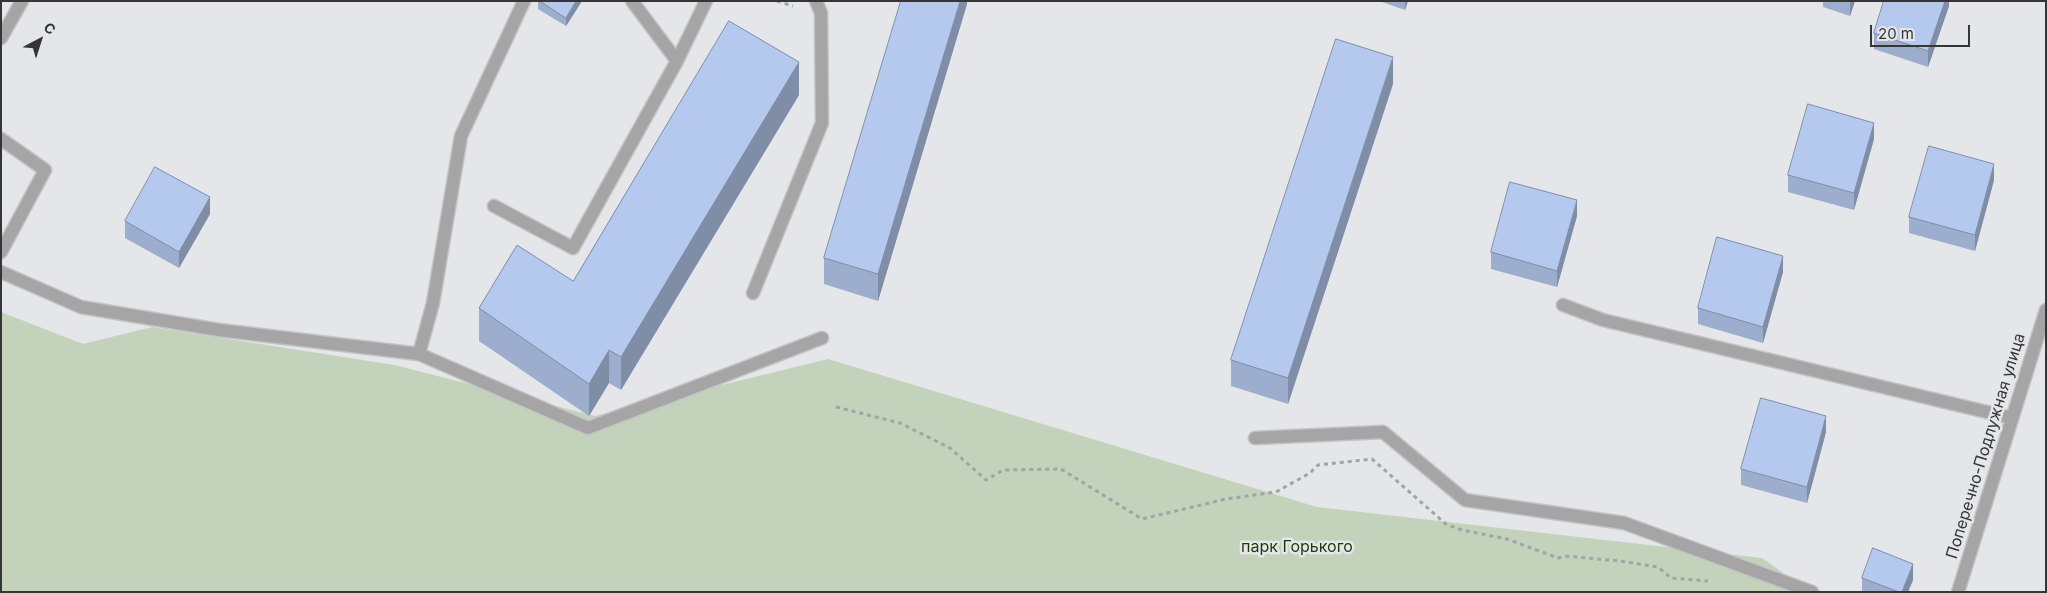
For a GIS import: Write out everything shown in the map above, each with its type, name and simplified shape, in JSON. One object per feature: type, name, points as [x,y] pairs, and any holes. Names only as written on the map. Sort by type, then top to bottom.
[{"type":"street","points":[[1,38],[22,1]]},
{"type":"street","points":[[419,354],[432,303],[461,136],[524,1]]},
{"type":"street","points":[[632,1],[677,62]]},
{"type":"street","points":[[494,206],[573,248],[677,62],[706,1]]},
{"type":"street","points":[[753,294],[822,122],[821,13],[816,1]]},
{"type":"street","points":[[1,139],[45,170],[1,252]]},
{"type":"street","points":[[1,272],[81,307],[219,330],[419,354],[588,428],[822,338]]},
{"type":"street","points":[[1563,305],[1602,320],[2012,418]]},
{"type":"street","name":"Поперечно-Подлужная улица","points":[[1958,592],[2046,310]]},
{"type":"street","points":[[1255,438],[1384,432],[1465,500],[1624,524],[1812,592]]},
{"type":"path","points":[[836,407],[900,424],[950,448],[986,480],[1003,470],[1061,469],[1142,519],[1226,499],[1276,492],[1310,472],[1318,465],[1372,459],[1447,525],[1456,529],[1507,539],[1558,558],[1565,556],[1620,561],[1658,568],[1671,578],[1709,581]]},
{"type":"green space","name":"парк Горького","points":[[1,312],[83,344],[152,327],[394,365],[595,416],[828,359],[1317,507],[1762,558],[1810,592],[1,592]]},
{"type":"building","points":[[540,1],[576,1],[566,18]]},
{"type":"building","points":[[901,1],[960,1],[878,274],[824,258]]},
{"type":"building","points":[[1884,1],[1945,1],[1928,51],[1874,33]]},
{"type":"building","points":[[729,21],[799,62],[621,357],[609,350],[589,384],[479,308],[517,245],[573,281]]},
{"type":"building","points":[[1336,39],[1393,57],[1288,378],[1231,360]]},
{"type":"building","points":[[1808,104],[1874,123],[1854,193],[1788,175]]},
{"type":"building","points":[[1929,146],[1994,164],[1975,235],[1909,217]]},
{"type":"building","points":[[155,167],[210,197],[179,252],[125,221]]},
{"type":"building","points":[[1510,182],[1577,200],[1557,271],[1491,252]]},
{"type":"building","points":[[1717,237],[1783,256],[1763,327],[1698,308]]},
{"type":"building","points":[[1761,398],[1826,416],[1807,487],[1741,469]]},
{"type":"building","points":[[1873,548],[1913,564],[1902,592],[1862,578]]}]
